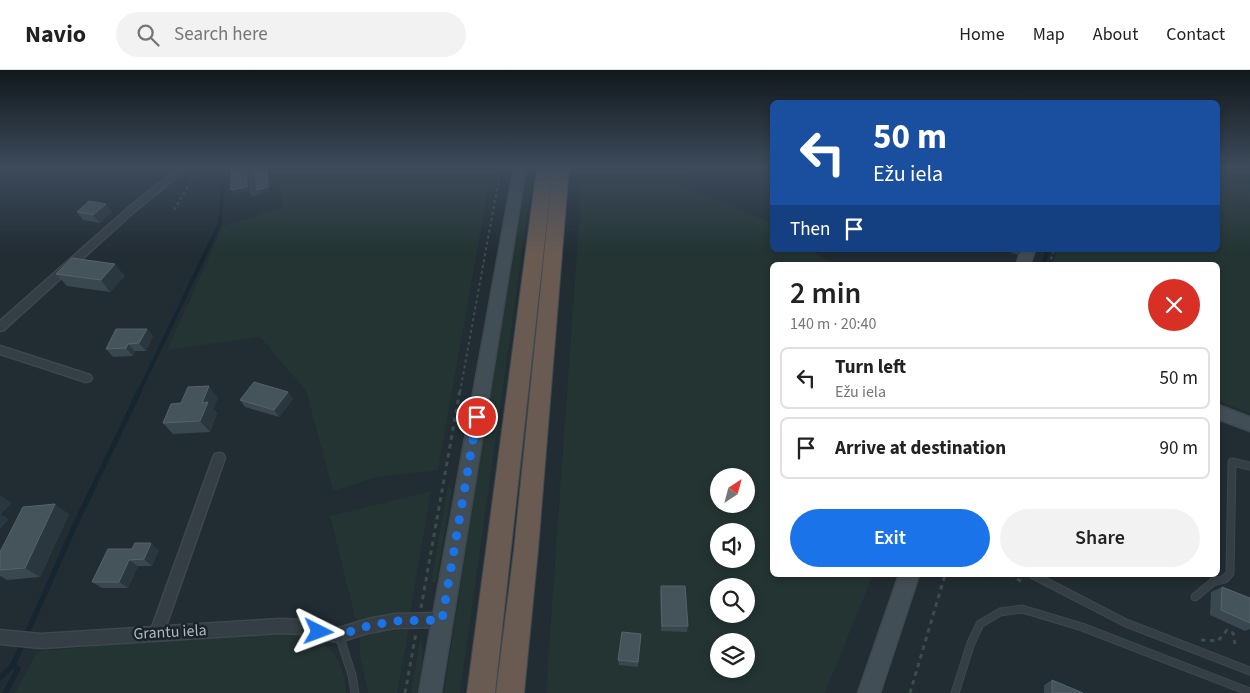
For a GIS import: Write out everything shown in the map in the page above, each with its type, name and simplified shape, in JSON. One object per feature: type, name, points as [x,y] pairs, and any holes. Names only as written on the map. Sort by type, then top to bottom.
[{"type":"highway","points":[[481,693],[541,196]]},
{"type":"highway","points":[[510,693],[558,196]]},
{"type":"highway","points":[[516,640],[520,693]]},
{"type":"main road","points":[[430,693],[515,196]]},
{"type":"main road","points":[[1220,413],[1250,424]]},
{"type":"main road","points":[[869,693],[908,577]]},
{"type":"street","points":[[0,326],[149,196]]},
{"type":"street","points":[[0,350],[86,378]]},
{"type":"street","points":[[157,632],[218,458]]},
{"type":"street","name":"Grantu iela","points":[[0,637],[41,641],[157,632],[280,626],[303,627],[339,635],[368,626],[419,620],[442,620]]},
{"type":"lane","points":[[1195,597],[1213,582],[1225,579],[1230,572],[1232,462],[1250,466]]},
{"type":"lane","points":[[1037,577],[1126,623],[1250,671]]},
{"type":"lane","points":[[955,693],[971,643],[980,624],[1000,612],[1022,609],[1082,628],[1250,692]]},
{"type":"lane","points":[[339,635],[352,675],[355,693]]},
{"type":"path","points":[[174,210],[182,196]]},
{"type":"path","points":[[405,693],[496,196]]},
{"type":"path","points":[[910,693],[944,577]]},
{"type":"path","points":[[1227,630],[1233,634],[1234,644]]},
{"type":"shaded area","points":[[281,196],[487,196],[438,470],[377,477],[333,491],[306,391],[260,337],[167,350],[223,226],[283,208]]},
{"type":"shaded area","points":[[520,196],[530,196],[460,693],[444,693]]},
{"type":"shaded area","points":[[581,196],[706,196],[770,222],[770,252],[813,252],[831,262],[770,262],[770,577],[872,577],[825,693],[548,693],[546,690]]},
{"type":"shaded area","points":[[1220,196],[1250,196],[1250,413],[1220,402],[1220,262],[1053,262],[1056,252],[1220,252]]},
{"type":"shaded area","points":[[448,485],[452,490],[436,582],[431,582]]},
{"type":"shaded area","points":[[431,491],[410,614],[356,621],[330,516]]},
{"type":"shaded area","points":[[409,629],[397,693],[368,693],[360,656],[360,634]]},
{"type":"shaded area","points":[[277,632],[306,636],[327,646],[340,664],[347,693],[15,693],[36,654],[46,649],[55,650],[171,638]]},
{"type":"shaded area","points":[[420,639],[423,652],[421,673],[417,693],[411,693]]},
{"type":"building","points":[[89,201],[106,204],[93,215],[77,212]]},
{"type":"building","points":[[72,258],[115,264],[101,280],[56,274]]},
{"type":"building","points":[[116,329],[147,329],[139,343],[128,344],[126,348],[106,349]]},
{"type":"building","points":[[254,382],[288,392],[274,410],[240,400]]},
{"type":"building","points":[[209,386],[202,403],[208,402],[200,421],[163,423],[171,404],[181,403],[188,387]]},
{"type":"building","points":[[55,504],[25,568],[0,570],[0,552],[23,507]]},
{"type":"building","points":[[135,543],[151,543],[144,559],[129,560],[119,582],[92,582],[108,549],[132,549]]},
{"type":"building","points":[[661,586],[685,586],[688,626],[662,626]]},
{"type":"building","points":[[1222,587],[1250,598],[1250,623],[1221,610]]},
{"type":"building","points":[[622,632],[641,634],[638,662],[618,660]]},
{"type":"building","points":[[1052,680],[1083,693],[1052,693]]},
{"type":"waterway","points":[[139,392],[220,223],[222,196]]},
{"type":"waterway","points":[[1044,262],[1047,252]]},
{"type":"waterway","points":[[13,665],[76,523],[140,390]]},
{"type":"waterway","points":[[0,678],[13,665]]},
{"type":"waterway","points":[[5,693],[18,669],[13,665]]},
{"type":"route","points":[[319,632],[339,635],[368,626],[395,621],[442,620],[477,417]]}]
